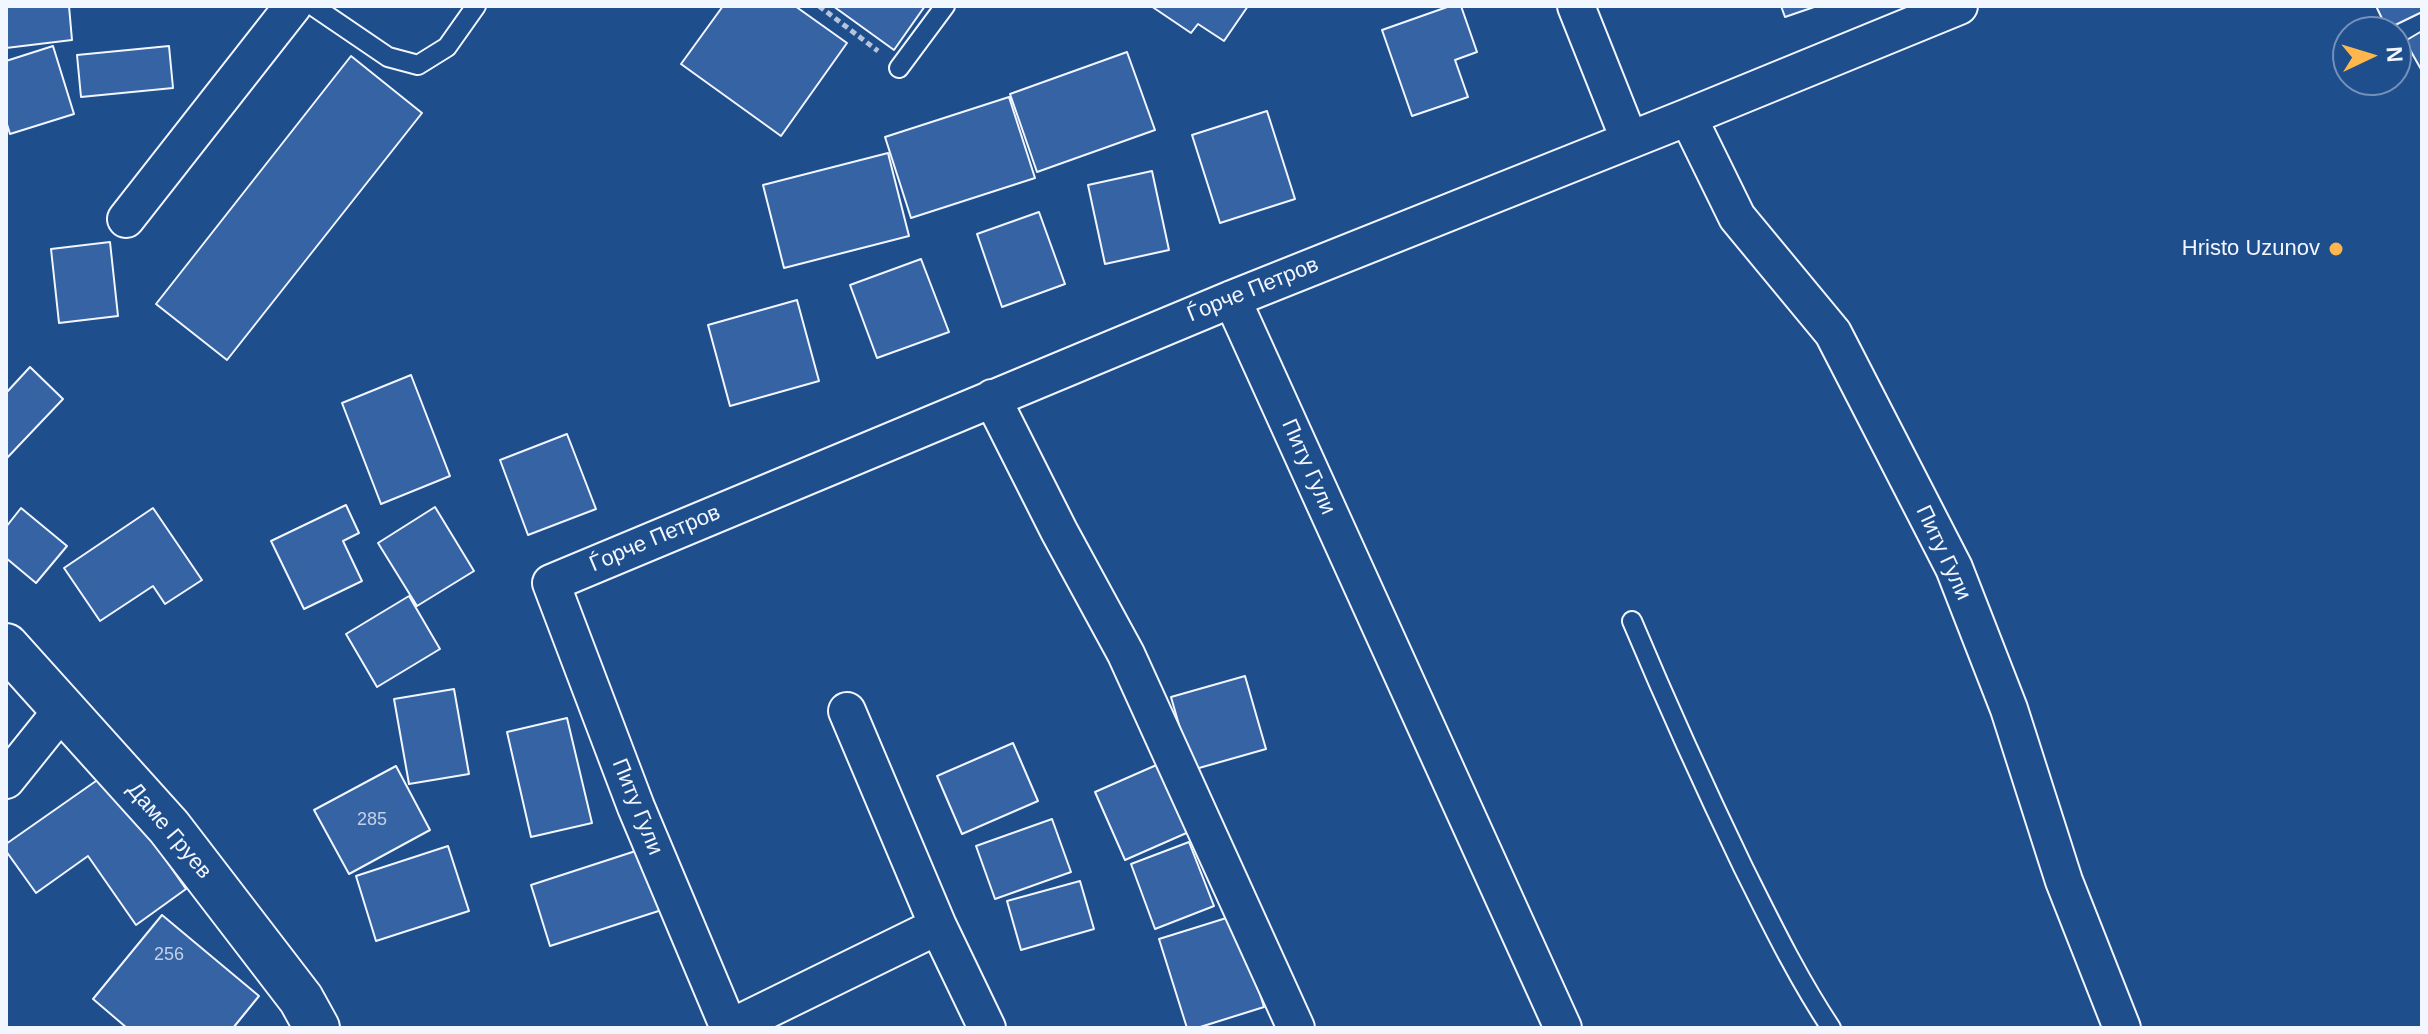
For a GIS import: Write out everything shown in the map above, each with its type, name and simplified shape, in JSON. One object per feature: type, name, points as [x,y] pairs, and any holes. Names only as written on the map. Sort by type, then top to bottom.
[{"type":"street","points":[[126,219],[293,6]]},
{"type":"street","points":[[1576,6],[1629,139]]},
{"type":"street","name":"Ѓорче Петров","points":[[551,583],[1232,299],[1959,6]]},
{"type":"street","name":"Питу Гули","points":[[1688,117],[1737,217],[1833,333],[1954,568],[2009,709],[2064,881],[2122,1028]]},
{"type":"street","name":"Питу Гули","points":[[1232,299],[1563,1028]]},
{"type":"street","points":[[992,398],[1126,654],[1296,1028]]},
{"type":"street","name":"Питу Гули","points":[[551,583],[636,807],[730,1028],[938,926]]},
{"type":"street","name":"Даме Груев","points":[[6,646],[169,827],[301,999],[317,1028]]},
{"type":"street","points":[[6,780],[63,709]]},
{"type":"street","points":[[847,711],[938,926],[987,1028]]},
{"type":"lane","points":[[313,6],[388,57],[418,65],[447,47],[476,6]]},
{"type":"lane","points":[[899,68],[945,6]]},
{"type":"lane","points":[[1632,621],[1692,761],[1760,900],[1831,1028]]},
{"type":"path","points":[[819,6],[899,68]]},
{"type":"building","points":[[6,6],[69,6],[72,40],[6,48]]},
{"type":"building","points":[[723,6],[795,6],[847,43],[781,136],[681,64]]},
{"type":"building","points":[[833,6],[925,6],[894,50]]},
{"type":"building","points":[[1151,6],[1248,6],[1224,41],[1198,24],[1191,33]]},
{"type":"building","points":[[1450,6],[1461,6],[1477,52],[1455,60],[1468,97],[1412,116],[1382,30]]},
{"type":"building","points":[[1781,6],[1817,6],[1785,17]]},
{"type":"building","points":[[2376,6],[2422,6],[2422,12],[2412,17],[2381,16]]},
{"type":"building","points":[[2422,31],[2422,71],[2412,53],[2412,37]]},
{"type":"building","points":[[53,46],[74,114],[10,134],[6,121],[6,61]]},
{"type":"building","points":[[169,46],[173,88],[81,97],[77,55]]},
{"type":"building","points":[[1127,52],[1155,130],[1037,172],[1010,94]]},
{"type":"building","points":[[351,56],[422,113],[227,360],[156,304]]},
{"type":"building","points":[[1009,97],[1035,178],[911,218],[885,137]]},
{"type":"building","points":[[1267,111],[1295,199],[1220,223],[1192,135]]},
{"type":"building","points":[[888,153],[909,236],[784,268],[763,185]]},
{"type":"building","points":[[1152,171],[1169,250],[1105,264],[1088,185]]},
{"type":"building","points":[[1039,212],[1065,284],[1002,307],[977,234]]},
{"type":"building","points":[[110,242],[118,316],[59,323],[51,249]]},
{"type":"building","points":[[921,259],[949,332],[877,358],[850,285]]},
{"type":"building","points":[[797,300],[819,381],[730,406],[708,325]]},
{"type":"building","points":[[30,367],[63,399],[6,459],[6,393]]},
{"type":"building","points":[[411,375],[450,476],[381,504],[342,403]]},
{"type":"building","points":[[567,434],[596,509],[528,535],[500,460]]},
{"type":"building","points":[[346,505],[359,533],[343,541],[362,581],[304,609],[271,541]]},
{"type":"building","points":[[435,507],[474,571],[417,606],[378,543]]},
{"type":"building","points":[[21,508],[67,546],[36,583],[6,558],[6,527]]},
{"type":"building","points":[[153,508],[202,580],[165,604],[153,586],[100,621],[64,568]]},
{"type":"building","points":[[409,596],[440,649],[377,687],[346,634]]},
{"type":"building","points":[[1245,676],[1266,749],[1192,770],[1171,697]]},
{"type":"building","points":[[454,689],[469,774],[409,784],[394,699]]},
{"type":"building","points":[[567,718],[592,823],[531,837],[507,732]]},
{"type":"building","points":[[1013,743],[1038,801],[962,834],[937,776]]},
{"type":"building","points":[[1161,763],[1191,831],[1125,860],[1095,792]]},
{"type":"building","points":[[396,766],[430,830],[349,874],[314,810]]},
{"type":"building","points":[[106,774],[186,889],[136,925],[88,856],[36,893],[6,851],[6,844]]},
{"type":"building","points":[[1052,819],[1071,872],[995,899],[976,846]]},
{"type":"building","points":[[1189,842],[1214,906],[1155,929],[1131,864]]},
{"type":"building","points":[[448,846],[469,911],[376,941],[356,876]]},
{"type":"building","points":[[651,846],[671,907],[550,946],[531,885]]},
{"type":"building","points":[[1080,881],[1094,929],[1021,950],[1007,901]]},
{"type":"building","points":[[162,915],[259,996],[233,1028],[127,1028],[93,999]]},
{"type":"building","points":[[1236,915],[1264,1007],[1197,1028],[1187,1028],[1159,939]]},
{"type":"place","name":"Hristo Uzunov","points":[[2336,249]]}]
